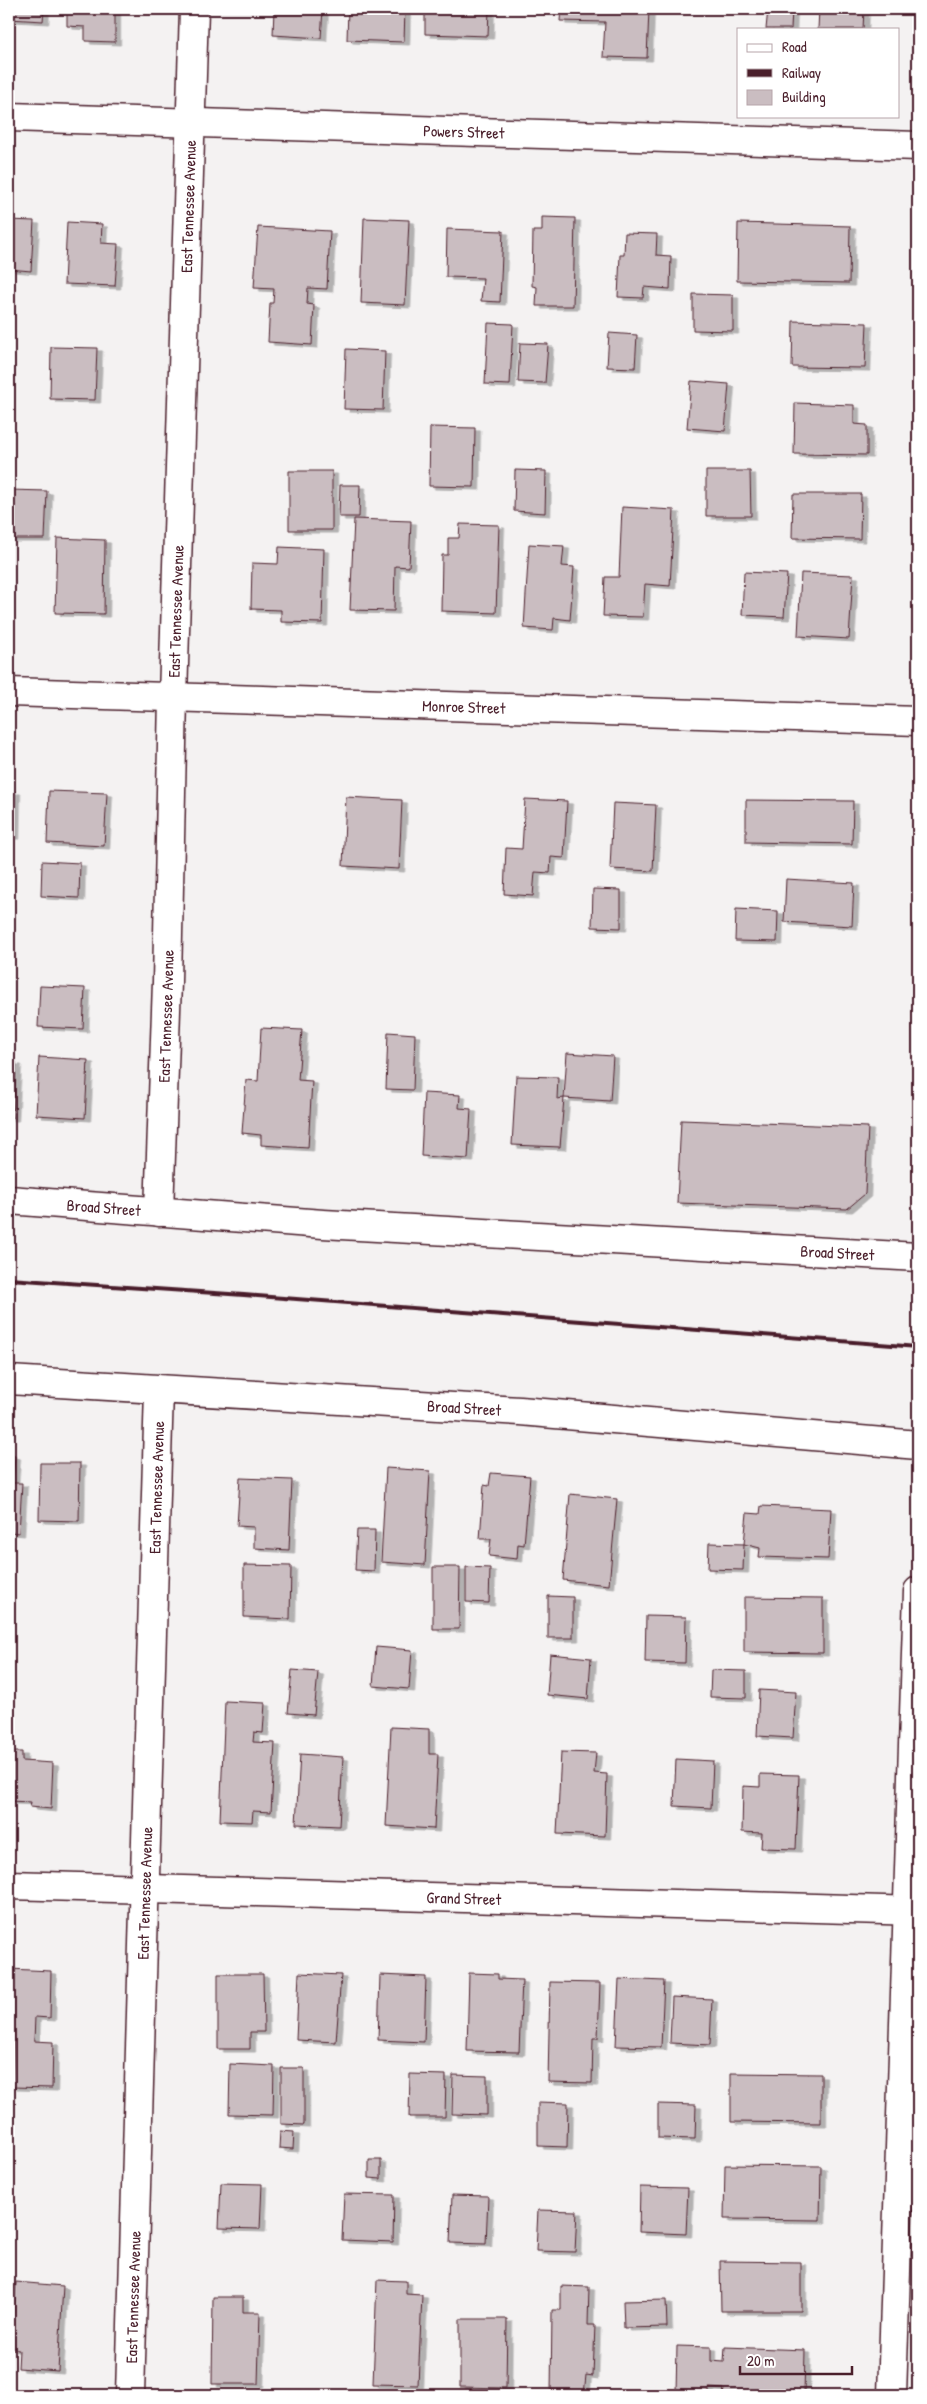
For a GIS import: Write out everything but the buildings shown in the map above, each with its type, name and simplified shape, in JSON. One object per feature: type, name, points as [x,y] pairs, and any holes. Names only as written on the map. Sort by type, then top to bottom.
[{"type":"street","name":"East Tennessee Avenue","points":[[159,1212],[194,9]]},
{"type":"street","name":"Powers Street","points":[[9,117],[918,146]]},
{"type":"street","name":"Monroe Street","points":[[9,692],[918,721]]},
{"type":"street","name":"Broad Street","points":[[9,1200],[323,1224],[918,1257]]},
{"type":"street","name":"Broad Street","points":[[9,1380],[520,1411],[918,1444]]},
{"type":"street","name":"East Tennessee Avenue","points":[[130,2395],[159,1390]]},
{"type":"street","points":[[892,2395],[912,1911],[918,1591]]},
{"type":"street","name":"Grand Street","points":[[9,1885],[912,1911]]},
{"type":"railway","points":[[9,1279],[244,1295],[918,1347]]}]
